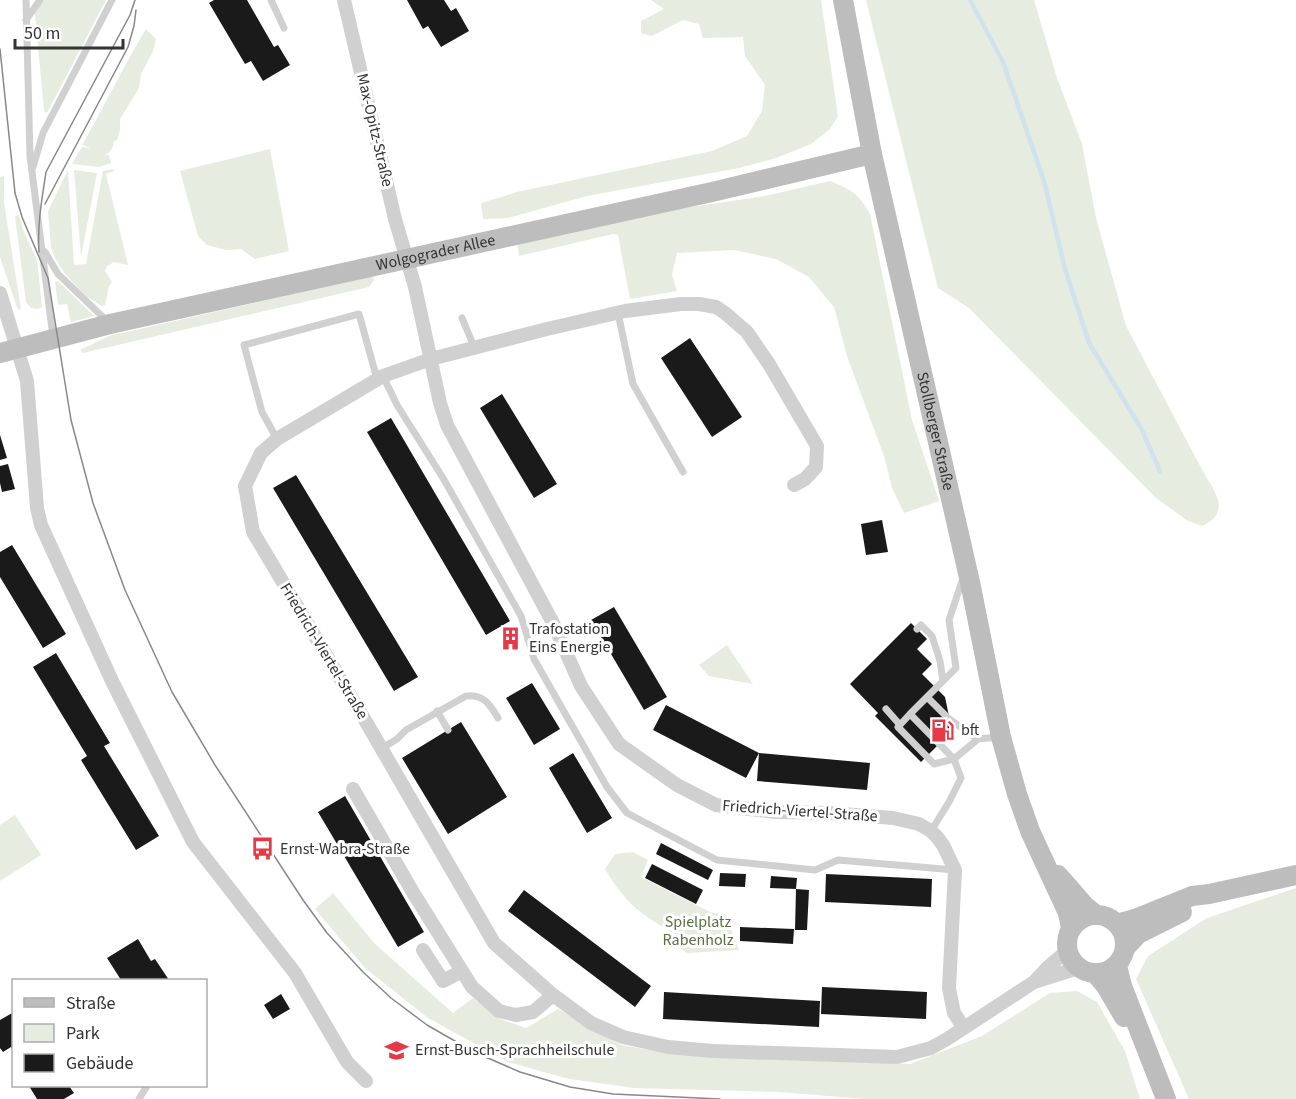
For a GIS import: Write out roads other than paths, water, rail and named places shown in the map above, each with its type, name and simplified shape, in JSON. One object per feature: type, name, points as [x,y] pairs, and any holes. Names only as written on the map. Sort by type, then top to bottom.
[{"type":"main road","name":"Stollberger Straße","points":[[843,0],[872,154],[967,567],[1001,737],[1017,794],[1042,857],[1068,913],[1071,928]]},
{"type":"main road","name":"Wolgograder Allee","points":[[9,351],[110,324],[712,192],[872,154]]},
{"type":"main road","name":"Stollberger Straße","points":[[1042,857],[1076,897],[1096,915]]},
{"type":"main road","points":[[1117,924],[1192,896],[1296,875]]},
{"type":"main road","points":[[1080,964],[1104,973],[1116,966],[1126,947],[1138,934],[1183,912],[1209,894]]},
{"type":"main road","points":[[1126,947],[1122,930],[1107,917],[1086,916],[1071,928],[1068,936],[1080,964],[1106,986],[1149,1057]]},
{"type":"main road","points":[[1116,966],[1166,1099]]},
{"type":"street","name":"Max-Opitz-Straße","points":[[344,0],[394,219],[408,258]]},
{"type":"street","name":"Friedrich-Viertel-Straße","points":[[408,258],[440,403],[452,434],[553,623],[581,686],[619,744],[677,785],[716,805],[776,812],[893,818],[931,831]]},
{"type":"street","points":[[0,293],[9,351],[27,381],[37,508],[41,525],[112,681],[193,842],[295,973],[347,1062],[366,1081]]},
{"type":"street","name":"Friedrich-Viertel-Straße","points":[[794,485],[805,479],[816,467],[817,446],[769,364],[747,332],[716,307],[681,304],[547,329],[475,350],[431,359],[380,378],[277,439],[261,453],[245,486],[253,532],[494,943],[553,995],[591,1023],[623,1037],[668,1047],[713,1051],[897,1057],[931,1048],[1034,982],[1080,964]]},
{"type":"street","points":[[353,789],[414,894],[472,987],[499,1011],[516,1015],[533,1012],[553,995]]},
{"type":"street","points":[[931,831],[943,845],[955,870],[950,988],[954,1013],[964,1028]]},
{"type":"street","points":[[423,950],[443,981],[462,971]]},
{"type":"street","name":"Friedrich-Viertel-Straße","points":[[1034,982],[1048,967],[1080,964]]},
{"type":"lane","points":[[26,0],[32,172],[54,340]]},
{"type":"lane","points":[[26,20],[40,0]]},
{"type":"lane","points":[[32,172],[43,133],[112,0]]},
{"type":"lane","points":[[271,0],[284,28]]},
{"type":"lane","points":[[43,250],[58,274],[110,324]]},
{"type":"lane","points":[[277,439],[262,412],[244,345],[359,314],[380,378],[442,478],[520,616],[534,659],[607,787],[627,813],[717,860],[815,870],[838,860],[955,870]]},
{"type":"lane","points":[[618,314],[633,384],[683,472]]},
{"type":"lane","points":[[462,318],[475,350]]},
{"type":"lane","points":[[967,567],[949,620],[956,668],[898,728],[934,764],[954,759],[978,740],[1001,737]]},
{"type":"lane","points":[[917,629],[921,625],[932,636],[940,661],[943,681]]},
{"type":"lane","points":[[381,749],[406,730],[466,696],[475,695],[482,698],[490,704],[498,718]]},
{"type":"lane","points":[[927,698],[978,740]]},
{"type":"lane","points":[[886,709],[900,725]]},
{"type":"lane","points":[[437,711],[448,730]]},
{"type":"lane","points":[[910,714],[954,759],[961,778],[950,802],[931,831]]},
{"type":"waterway","points":[[970,0],[1003,62],[1044,181],[1065,269],[1089,343],[1141,428],[1160,471]]},
{"type":"tram line","points":[[39,252],[39,222],[46,172],[130,15],[135,0]]},
{"type":"tram line","points":[[45,204],[128,47],[136,10]]},
{"type":"tram line","points":[[0,49],[15,193],[22,217],[48,278],[71,420],[93,503],[125,590],[172,692],[215,765],[303,900],[327,933],[391,998],[427,1025],[474,1052],[520,1072],[570,1087],[613,1094],[720,1099]]},
{"type":"place","name":"Trafostation Eins Energie","points":[[511,638]]},
{"type":"place","name":"bft","points":[[943,730]]},
{"type":"place","name":"Ernst-Wabra-Straße","points":[[262,849]]},
{"type":"place","name":"Ernst-Busch-Sprachheilschule","points":[[397,1050]]},
{"type":"park label","name":"Spielplatz Rabenholz","points":[[698,931]]}]
